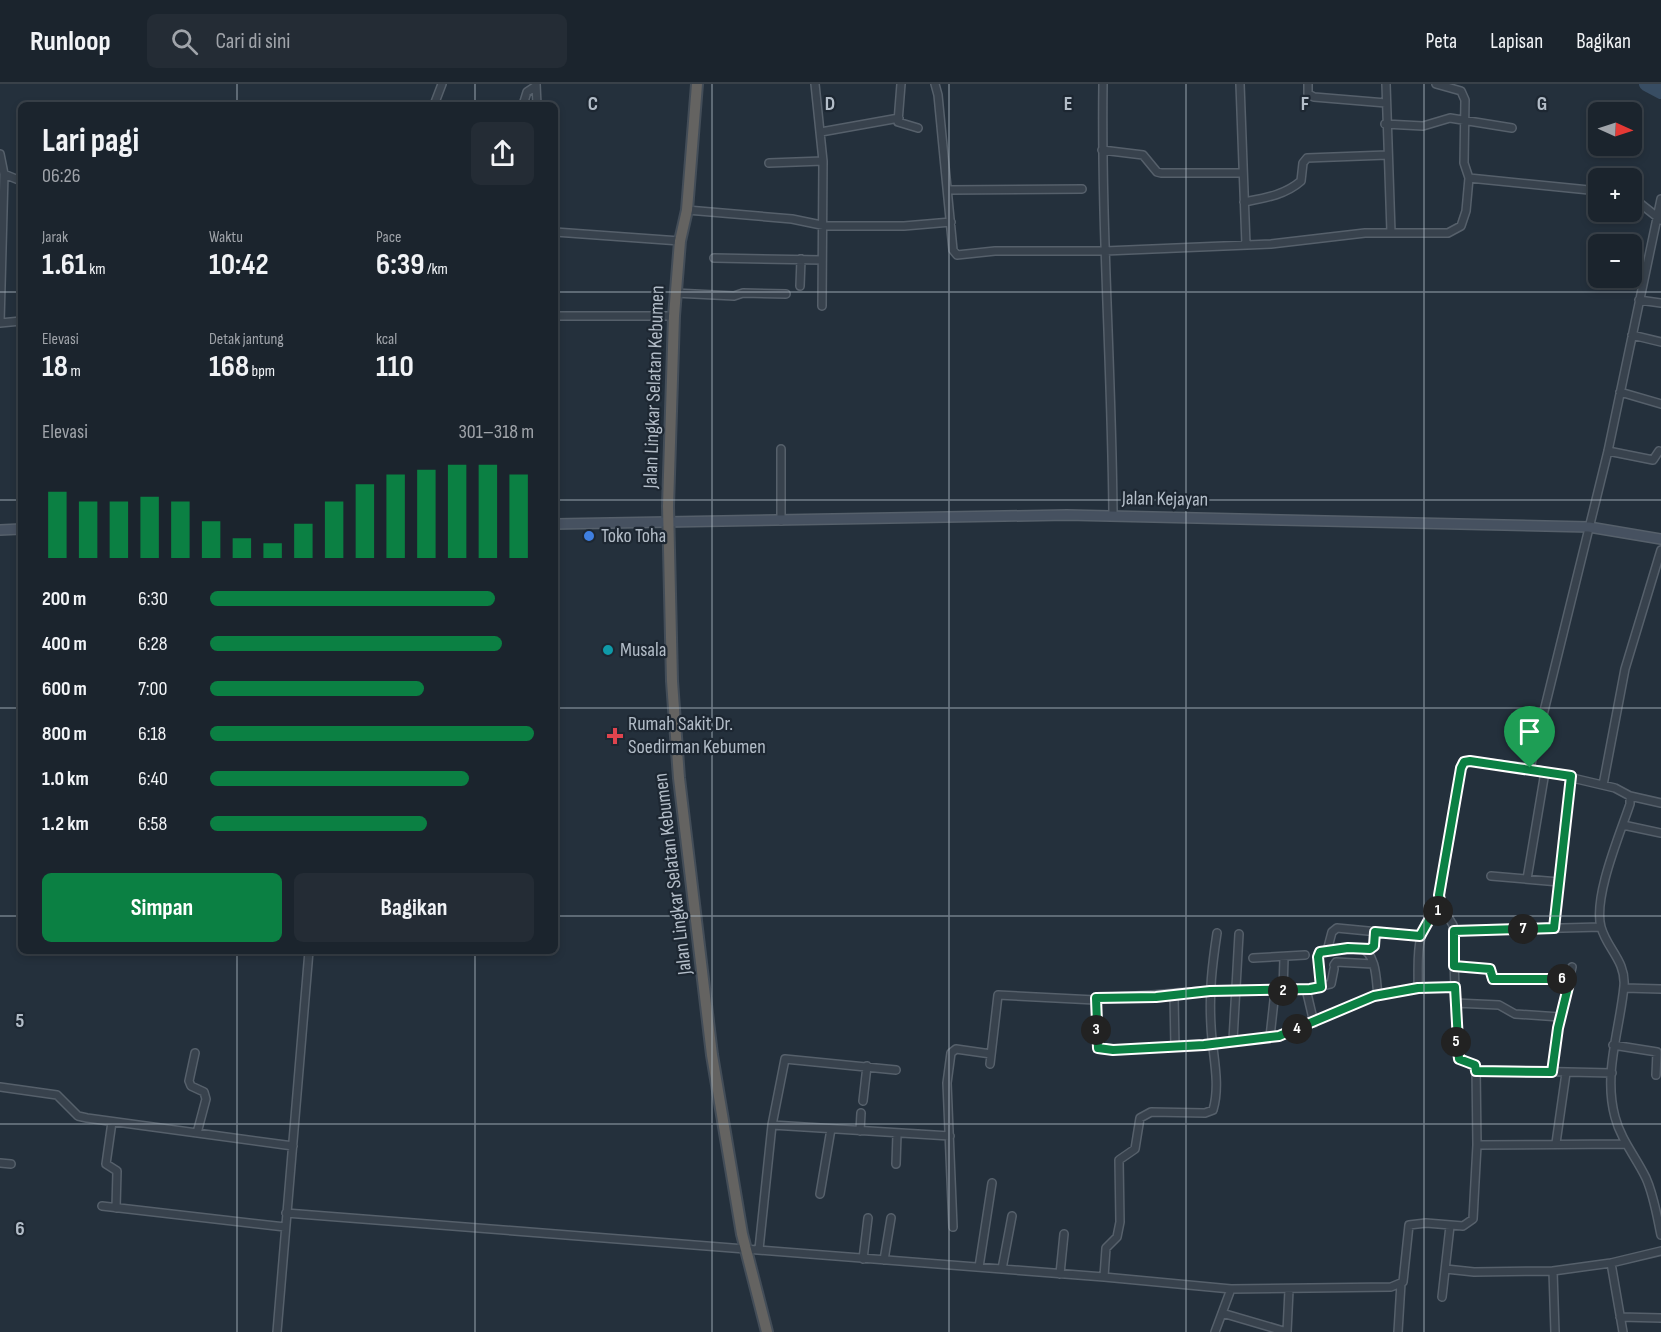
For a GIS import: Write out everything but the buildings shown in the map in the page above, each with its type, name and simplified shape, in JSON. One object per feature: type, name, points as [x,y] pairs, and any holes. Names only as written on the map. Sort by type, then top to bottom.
[{"type":"highway","name":"Jalan Lingkar Selatan Kebumen","points":[[697,84],[687,210],[680,241],[675,293],[668,522],[669,622],[678,778],[712,1055],[745,1248],[767,1332]]},
{"type":"main road","name":"Jalan Kejayan","points":[[558,524],[1113,515],[1589,527],[1661,539]]},
{"type":"main road","points":[[0,530],[18,529]]},
{"type":"street","points":[[435,102],[442,84]]},
{"type":"street","points":[[814,84],[823,161],[822,306]]},
{"type":"street","points":[[935,84],[954,252],[960,255],[998,250],[1105,251],[1246,245],[1391,232],[1439,235],[1455,231],[1465,218],[1469,178],[1464,163],[1465,100],[1461,91],[1436,84]]},
{"type":"street","points":[[1103,84],[1102,150],[1113,515]]},
{"type":"street","points":[[1240,84],[1246,245]]},
{"type":"street","points":[[1308,84],[1308,94],[1314,97],[1386,103]]},
{"type":"street","points":[[1386,84],[1385,124],[1391,232]]},
{"type":"street","points":[[524,102],[526,92],[536,85]]},
{"type":"street","points":[[536,85],[537,102]]},
{"type":"street","points":[[904,85],[898,118],[900,123],[918,128]]},
{"type":"street","points":[[820,132],[898,118]]},
{"type":"street","points":[[1385,124],[1423,126],[1445,118],[1512,128]]},
{"type":"street","points":[[1102,150],[1143,155],[1157,172],[1161,173],[1243,173]]},
{"type":"street","points":[[0,154],[4,174],[1,201],[0,323],[18,321]]},
{"type":"street","points":[[1244,202],[1274,196],[1297,184],[1301,181],[1303,163],[1307,158],[1387,155]]},
{"type":"street","points":[[770,164],[823,161]]},
{"type":"street","points":[[4,174],[18,180]]},
{"type":"street","points":[[1469,178],[1588,190]]},
{"type":"street","points":[[948,190],[1082,189]]},
{"type":"street","points":[[1530,768],[1608,451],[1639,300],[1659,218],[1661,199]]},
{"type":"street","points":[[1642,205],[1659,218]]},
{"type":"street","points":[[687,210],[792,219],[824,226],[904,226],[951,222]]},
{"type":"street","points":[[558,232],[680,241]]},
{"type":"street","points":[[714,258],[822,260]]},
{"type":"street","points":[[800,285],[801,259]]},
{"type":"street","points":[[675,293],[734,296],[743,293],[786,294]]},
{"type":"street","points":[[1639,300],[1661,303]]},
{"type":"street","points":[[558,316],[674,316]]},
{"type":"street","points":[[1632,335],[1661,342]]},
{"type":"street","points":[[1620,392],[1661,404]]},
{"type":"street","points":[[781,448],[781,520]]},
{"type":"street","points":[[1608,451],[1653,460],[1659,451]]},
{"type":"street","points":[[1603,785],[1625,669],[1661,550]]},
{"type":"street","points":[[1398,1332],[1401,1283],[1405,1275],[1409,1225],[1426,1223],[1465,1226],[1473,1219],[1477,1145],[1476,1071],[1475,1065],[1457,1056],[1454,931],[1451,920],[1441,908],[1439,895],[1464,762],[1530,768],[1571,776],[1623,791],[1630,796],[1661,803]]},
{"type":"street","points":[[1527,879],[1545,772]]},
{"type":"street","points":[[1554,928],[1571,776]]},
{"type":"street","points":[[1630,796],[1605,881],[1601,927],[1620,960],[1624,973],[1624,988],[1613,1045],[1613,1109],[1625,1143],[1650,1187],[1661,1235]]},
{"type":"street","points":[[1623,825],[1661,833]]},
{"type":"street","points":[[1491,876],[1559,882]]},
{"type":"street","points":[[1418,988],[1420,936],[1429,920],[1441,908]]},
{"type":"street","points":[[1454,931],[1601,927]]},
{"type":"street","points":[[1327,951],[1334,929],[1420,936]]},
{"type":"street","points":[[1321,987],[1318,954],[1348,948],[1366,950],[1374,946],[1375,932]]},
{"type":"street","points":[[1104,1277],[1106,1248],[1117,1237],[1120,1222],[1119,1158],[1135,1149],[1140,1118],[1145,1113],[1205,1113],[1213,1110],[1215,1089],[1210,967],[1217,933]]},
{"type":"street","points":[[1233,1040],[1235,962],[1239,934]]},
{"type":"street","points":[[1348,948],[1348,963]]},
{"type":"street","points":[[1366,950],[1373,964],[1378,996]]},
{"type":"street","points":[[277,1332],[309,954]]},
{"type":"street","points":[[1253,958],[1305,955]]},
{"type":"street","points":[[1283,991],[1284,958]]},
{"type":"street","points":[[990,1065],[998,995],[1095,1000],[1100,997],[1174,995],[1210,991],[1283,991],[1321,987],[1332,983],[1336,962],[1373,964]]},
{"type":"street","points":[[1454,966],[1490,969],[1493,979],[1570,979]]},
{"type":"street","points":[[1552,1072],[1560,1017],[1572,967]]},
{"type":"street","points":[[1095,1000],[1096,1031],[1100,1049],[1175,1047],[1286,1034],[1378,996],[1418,988],[1455,987]]},
{"type":"street","points":[[1624,988],[1661,989]]},
{"type":"street","points":[[1306,989],[1314,1023]]},
{"type":"street","points":[[1270,1037],[1275,991]]},
{"type":"street","points":[[1174,995],[1175,1047]]},
{"type":"street","points":[[1455,1003],[1499,1005],[1515,1014],[1560,1017]]},
{"type":"street","points":[[1613,1045],[1657,1052],[1656,1075]]},
{"type":"street","points":[[953,1227],[947,1083],[951,1051],[992,1054]]},
{"type":"street","points":[[195,1053],[189,1081],[196,1089],[204,1092],[207,1099],[197,1133]]},
{"type":"street","points":[[759,1249],[772,1125],[786,1058],[896,1070]]},
{"type":"street","points":[[863,1101],[867,1066]]},
{"type":"street","points":[[1476,1071],[1612,1074]]},
{"type":"street","points":[[1556,1143],[1566,1073]]},
{"type":"street","points":[[0,1087],[57,1095],[78,1116],[293,1146]]},
{"type":"street","points":[[860,1131],[861,1113]]},
{"type":"street","points":[[112,1122],[106,1164],[117,1171],[116,1208]]},
{"type":"street","points":[[772,1125],[950,1136]]},
{"type":"street","points":[[820,1194],[831,1129]]},
{"type":"street","points":[[896,1164],[897,1134]]},
{"type":"street","points":[[1477,1145],[1625,1143]]},
{"type":"street","points":[[0,1163],[11,1164]]},
{"type":"street","points":[[979,1267],[993,1183]]},
{"type":"street","points":[[102,1206],[285,1227]]},
{"type":"street","points":[[286,1213],[759,1249],[1231,1289],[1391,1287],[1401,1283]]},
{"type":"street","points":[[1002,1269],[1012,1216]]},
{"type":"street","points":[[862,1259],[868,1218]]},
{"type":"street","points":[[884,1260],[891,1218]]},
{"type":"street","points":[[1442,1297],[1450,1226]]},
{"type":"street","points":[[1060,1274],[1064,1234]]},
{"type":"street","points":[[1446,1269],[1474,1272],[1553,1271],[1611,1263],[1661,1251]]},
{"type":"street","points":[[1611,1263],[1623,1332]]},
{"type":"street","points":[[1553,1271],[1555,1332]]},
{"type":"street","points":[[1215,1332],[1231,1289]]},
{"type":"street","points":[[1222,1313],[1287,1332],[1288,1290]]},
{"type":"street","points":[[1620,1317],[1661,1318]]},
{"type":"waterway","points":[[1646,84],[1661,92]]},
{"type":"place","name":"Toko Toha","points":[[589,536]]},
{"type":"place","name":"Musala","points":[[608,650]]},
{"type":"place","name":"Rumah Sakit Dr. Soedirman Kebumen","points":[[615,736]]},
{"type":"route","points":[[1464,762],[1530,768],[1571,776],[1554,928],[1454,931],[1454,966],[1490,969],[1493,979],[1570,979],[1562,1006],[1552,1072],[1476,1071],[1475,1065],[1459,1059],[1457,1056],[1455,987],[1418,988],[1374,996],[1322,1020],[1279,1036],[1204,1045],[1113,1050],[1098,1048],[1094,1007],[1096,998],[1156,997],[1210,991],[1294,991],[1321,987],[1318,957],[1320,952],[1348,948],[1370,949],[1374,946],[1375,932],[1420,936],[1433,914],[1441,908],[1439,895],[1461,768],[1464,762]]}]
